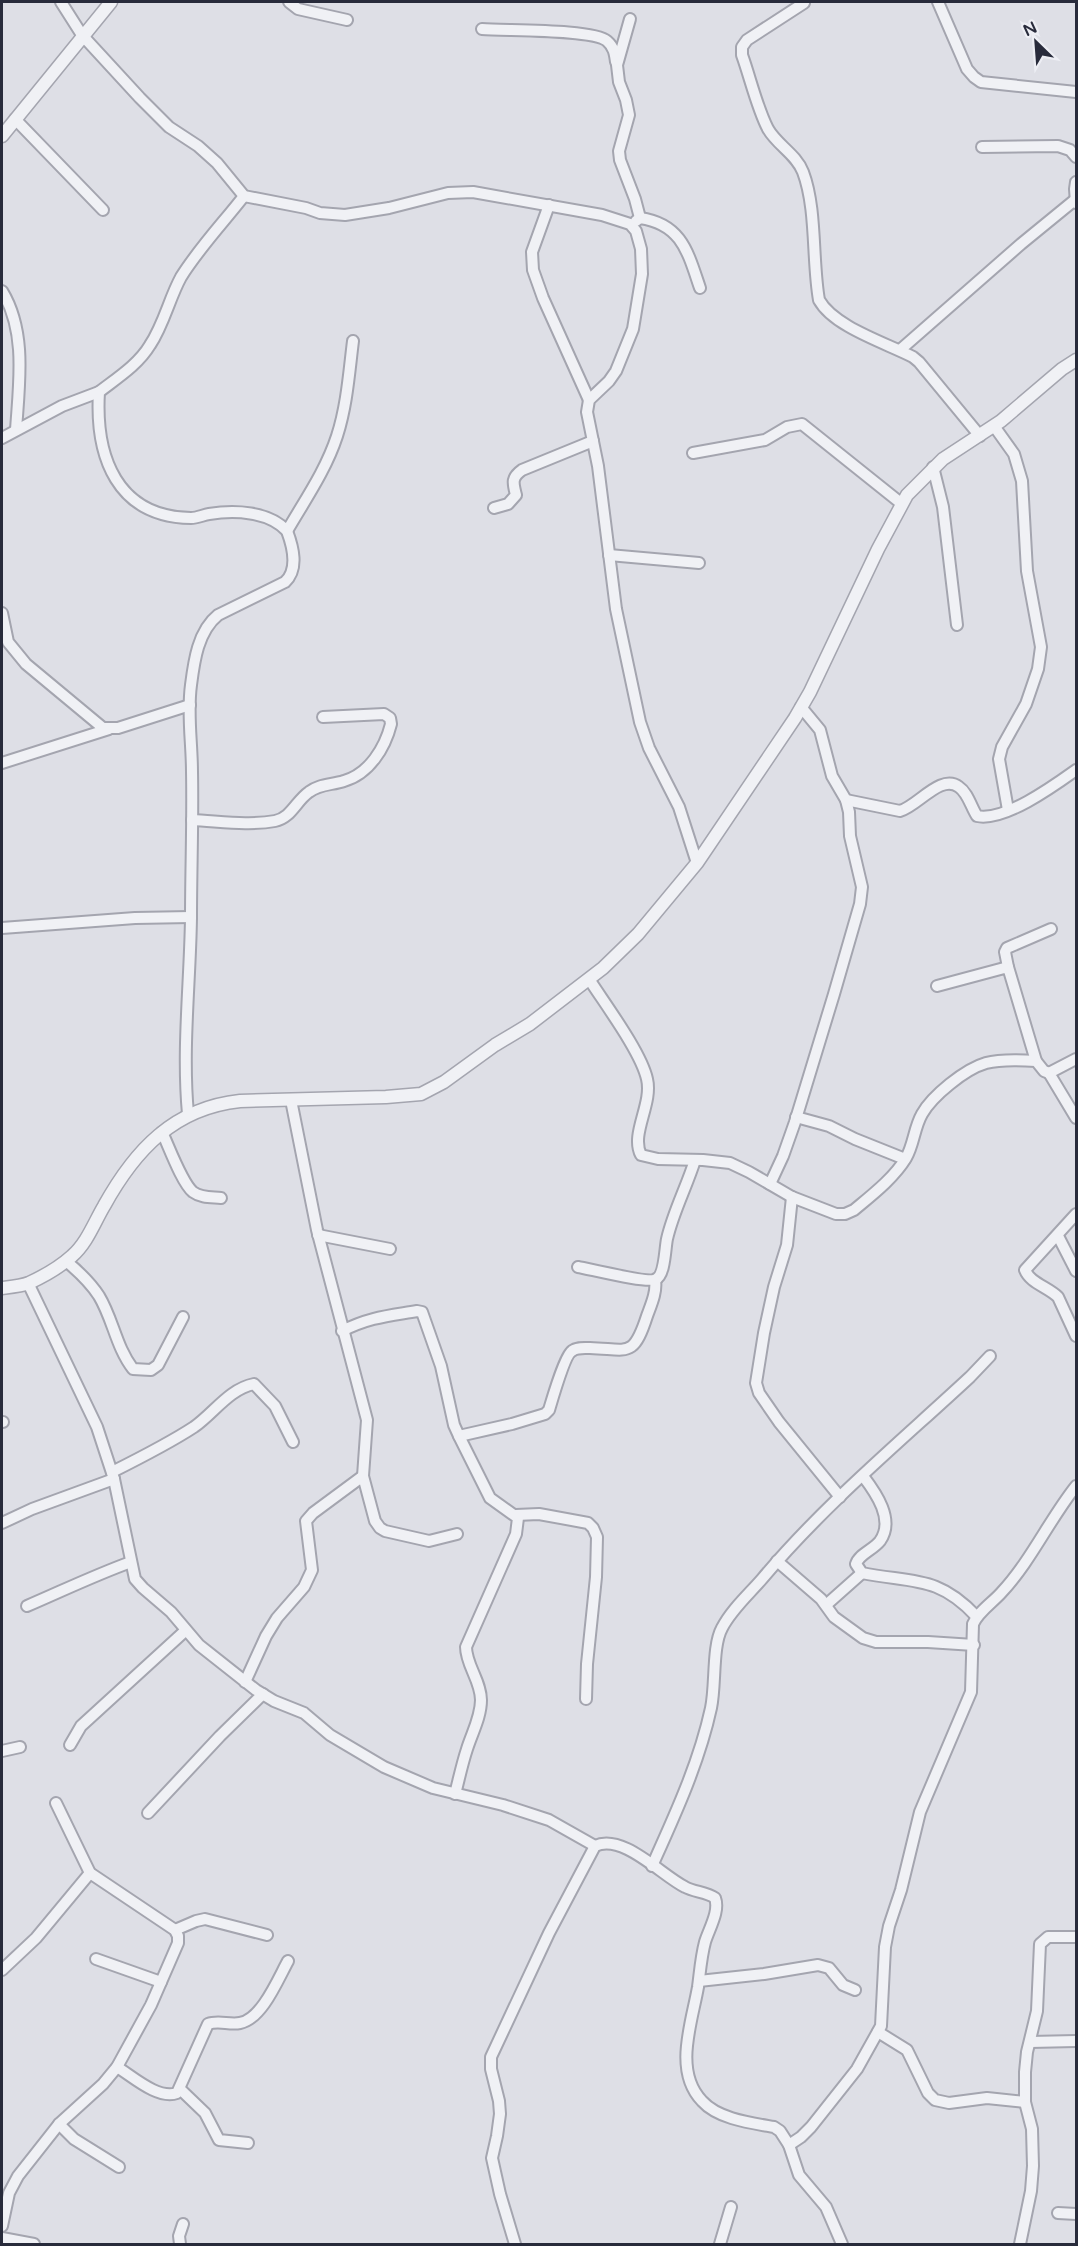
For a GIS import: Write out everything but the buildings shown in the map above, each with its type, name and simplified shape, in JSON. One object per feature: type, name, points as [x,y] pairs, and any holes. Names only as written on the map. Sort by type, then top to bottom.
[{"type":"street","points":[[61,2],[82,35],[169,127],[207,154],[244,196],[306,208],[320,213],[345,215],[378,210],[448,193],[473,192],[635,221],[659,223],[680,239],[700,288]]},
{"type":"street","points":[[2,136],[111,2]]},
{"type":"street","points":[[289,2],[298,9],[347,20]]},
{"type":"street","points":[[938,2],[967,69],[981,82],[1077,92]]},
{"type":"street","points":[[804,3],[747,40],[742,47],[742,55],[767,127],[795,158],[806,180],[819,300],[823,307],[839,320],[919,362],[980,436]]},
{"type":"street","points":[[617,65],[630,19]]},
{"type":"street","points":[[482,29],[599,36],[612,46],[619,82],[629,115],[619,155],[639,240],[642,274],[633,329],[616,370],[609,381],[589,400]]},
{"type":"street","points":[[15,118],[103,210]]},
{"type":"street","points":[[982,147],[1058,146],[1070,150],[1077,157]]},
{"type":"street","points":[[900,350],[1021,244],[1076,201],[1077,182]]},
{"type":"street","points":[[2,438],[62,406],[99,392],[143,355],[196,254],[244,196]]},
{"type":"street","points":[[549,205],[532,252],[533,270],[543,298],[589,400],[587,412],[603,500],[621,641],[640,722],[649,748],[679,807],[697,863]]},
{"type":"street","points":[[2,293],[9,303],[20,361],[15,430]]},
{"type":"street","points":[[188,1114],[186,1021],[191,918],[192,820],[190,705],[195,659],[204,630],[210,621],[285,582],[290,577],[294,564],[288,531],[329,458],[336,438],[345,404],[353,341]]},
{"type":"street","points":[[2,1288],[28,1283],[66,1261],[82,1244],[131,1164],[162,1132],[188,1114],[222,1103],[420,1094],[444,1082],[495,1045],[530,1024],[589,979],[638,934],[697,863],[801,707],[885,534],[907,495],[933,467],[994,426],[1062,369],[1077,360]]},
{"type":"street","points":[[99,392],[98,410],[104,450],[116,480],[131,498],[146,509],[165,515],[193,518],[210,514],[241,513],[275,521],[288,531]]},
{"type":"street","points":[[693,453],[765,440],[787,427],[802,424],[902,504]]},
{"type":"street","points":[[994,426],[1014,453],[1022,481],[1027,571],[1041,647],[1038,669],[1026,704],[1002,747],[999,759],[1008,810]]},
{"type":"street","points":[[494,508],[513,500],[516,495],[512,480],[522,470],[593,441]]},
{"type":"street","points":[[933,467],[943,507],[957,625]]},
{"type":"street","points":[[609,555],[699,563]]},
{"type":"street","points":[[2,614],[8,642],[27,664],[95,723],[109,729]]},
{"type":"street","points":[[2,763],[190,705]]},
{"type":"street","points":[[770,1184],[783,1156],[796,1117],[860,904],[862,887],[850,836],[846,800],[832,776],[820,730],[801,707]]},
{"type":"street","points":[[192,820],[275,821],[284,818],[308,792],[317,787],[360,775],[374,759],[391,724],[390,718],[384,714],[323,717]]},
{"type":"street","points":[[846,800],[900,811],[909,809],[936,788],[944,784],[952,784],[961,788],[977,816],[984,818],[995,816],[1047,791],[1077,770]]},
{"type":"street","points":[[2,928],[135,918],[191,918]]},
{"type":"street","points":[[1051,929],[1007,948],[1005,952],[1036,1061],[1044,1071],[1049,1073],[1077,1118]]},
{"type":"street","points":[[937,986],[1008,967]]},
{"type":"street","points":[[589,979],[637,1054],[647,1079],[647,1102],[637,1141],[641,1155],[658,1159],[730,1163],[792,1197],[836,1214],[845,1214],[863,1203],[886,1181],[905,1159],[921,1116],[928,1104],[965,1074],[987,1063],[1036,1061]]},
{"type":"street","points":[[1049,1073],[1077,1059]]},
{"type":"street","points":[[291,1100],[318,1235],[367,1420],[363,1476],[371,1511],[380,1528],[394,1534],[429,1541],[457,1534]]},
{"type":"street","points":[[796,1117],[829,1126],[905,1159]]},
{"type":"street","points":[[162,1132],[193,1192],[200,1196],[221,1198]]},
{"type":"street","points":[[459,1436],[545,1414],[549,1410],[566,1356],[574,1349],[620,1351],[635,1345],[642,1334],[655,1293],[655,1280],[662,1272],[667,1239],[695,1160]]},
{"type":"street","points":[[792,1197],[787,1245],[774,1287],[756,1383],[759,1392],[779,1422],[840,1497]]},
{"type":"street","points":[[1077,1214],[1027,1267],[1026,1274],[1058,1297],[1077,1336]]},
{"type":"street","points":[[318,1235],[390,1249]]},
{"type":"street","points":[[1058,1236],[1077,1271]]},
{"type":"street","points":[[66,1261],[85,1278],[99,1296],[122,1354],[133,1369],[152,1370],[158,1365],[183,1317]]},
{"type":"street","points":[[578,1267],[655,1280]]},
{"type":"street","points":[[28,1283],[92,1413],[113,1475],[135,1579],[171,1612],[199,1645],[263,1694],[284,1706],[304,1713],[330,1735],[384,1767],[433,1788],[503,1804],[549,1820],[595,1846]]},
{"type":"street","points":[[342,1331],[380,1316],[422,1312],[441,1366],[454,1425],[490,1498],[516,1515],[539,1514],[588,1523],[593,1528],[597,1537],[596,1577],[587,1664],[586,1699]]},
{"type":"street","points":[[652,1866],[680,1801],[711,1710],[716,1683],[717,1645],[722,1627],[808,1527],[990,1356]]},
{"type":"street","points":[[2,1523],[113,1475],[196,1425],[227,1397],[247,1385],[254,1384],[275,1406],[293,1442]]},
{"type":"street","points":[[245,1682],[266,1636],[277,1618],[303,1587],[312,1570],[306,1521],[321,1506],[363,1476]]},
{"type":"street","points":[[862,1573],[856,1564],[857,1559],[880,1541],[885,1531],[885,1517],[874,1490],[864,1476]]},
{"type":"street","points":[[789,2145],[811,2127],[857,2068],[879,2032],[884,2007],[885,1947],[889,1926],[901,1890],[907,1859],[923,1804],[971,1692],[973,1624],[976,1616],[989,1606],[1016,1577],[1077,1486]]},
{"type":"street","points":[[455,1794],[466,1751],[480,1712],[481,1700],[480,1688],[466,1647],[516,1534],[518,1523],[516,1515]]},
{"type":"street","points":[[777,1561],[826,1605],[834,1617],[857,1635],[870,1641],[974,1645]]},
{"type":"street","points":[[27,1606],[93,1575],[131,1562]]},
{"type":"street","points":[[826,1605],[862,1573],[920,1580],[936,1585],[964,1603],[976,1616]]},
{"type":"street","points":[[70,1745],[81,1726],[185,1631]]},
{"type":"street","points":[[148,1813],[263,1694]]},
{"type":"street","points":[[2,1750],[20,1747]]},
{"type":"street","points":[[2,2226],[12,2185],[59,2124],[103,2084],[117,2067],[151,2005],[178,1943],[176,1930],[90,1873],[56,1803]]},
{"type":"street","points":[[515,2244],[492,2158],[500,2114],[490,2068],[491,2057],[549,1933],[595,1846],[604,1842],[617,1844],[684,1887],[710,1895],[717,1902],[701,1959],[688,2038],[689,2078],[695,2093],[708,2107],[733,2118],[774,2127],[780,2131],[789,2145],[799,2175],[826,2207],[842,2244]]},
{"type":"street","points":[[2,1970],[36,1938],[90,1873]]},
{"type":"street","points":[[176,1930],[205,1919],[267,1935]]},
{"type":"street","points":[[1020,2244],[1033,2166],[1032,2129],[1025,2102],[1027,2052],[1037,2011],[1040,1944],[1048,1937],[1077,1937]]},
{"type":"street","points":[[96,1959],[161,1982]]},
{"type":"street","points":[[117,2067],[164,2094],[171,2095],[180,2089],[207,2024],[215,2022],[238,2024],[256,2015],[288,1960]]},
{"type":"street","points":[[699,1981],[818,1965],[829,1968],[843,1985],[855,1990]]},
{"type":"street","points":[[879,2032],[907,2050],[928,2093],[935,2100],[949,2103],[987,2098],[1025,2102]]},
{"type":"street","points":[[1030,2042],[1077,2041]]},
{"type":"street","points":[[180,2089],[205,2113],[219,2140],[248,2143]]},
{"type":"street","points":[[59,2124],[74,2139],[119,2167]]},
{"type":"street","points":[[720,2244],[731,2207]]},
{"type":"street","points":[[1058,2213],[1077,2214]]},
{"type":"street","points":[[180,2244],[179,2236],[183,2224]]},
{"type":"street","points":[[2,2238],[34,2244]]}]
